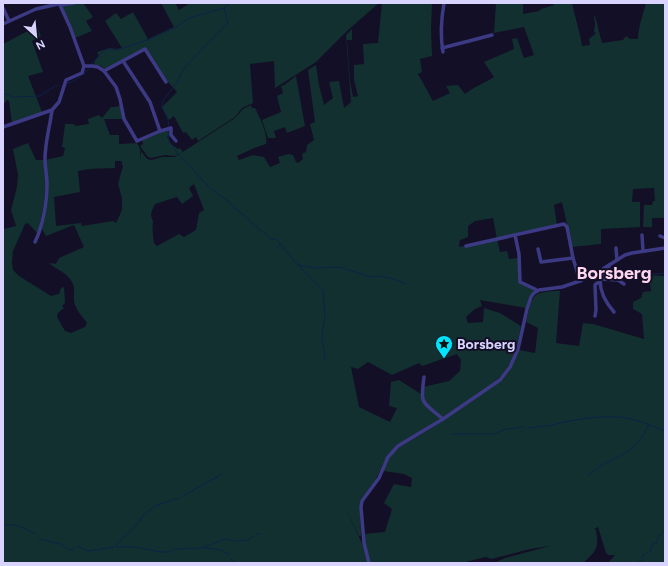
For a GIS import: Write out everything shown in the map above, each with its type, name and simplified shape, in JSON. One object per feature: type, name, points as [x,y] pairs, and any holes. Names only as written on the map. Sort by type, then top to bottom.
[{"type":"street","points":[[3,24],[36,9],[59,4],[74,3]]},
{"type":"street","points":[[443,52],[440,25],[444,3]]},
{"type":"street","points":[[3,127],[52,110],[59,102],[66,80],[82,72],[84,66],[72,33],[59,4]]},
{"type":"street","points":[[3,8],[9,21]]},
{"type":"street","points":[[442,48],[492,35]]},
{"type":"street","points":[[104,71],[145,48],[166,82]]},
{"type":"street","points":[[122,61],[150,102],[160,131]]},
{"type":"street","points":[[84,66],[96,66],[104,71],[118,91],[124,118],[137,141],[171,128],[171,135],[176,141]]},
{"type":"street","points":[[35,242],[41,228],[45,202],[47,182],[44,160],[52,110]]},
{"type":"street","points":[[466,246],[564,224],[567,227],[573,258],[580,281]]},
{"type":"street","points":[[515,235],[519,254],[520,282],[535,289],[536,292]]},
{"type":"street","points":[[642,235],[643,252]]},
{"type":"street","points":[[660,236],[665,238]]},
{"type":"street","points":[[369,563],[364,544],[360,507],[361,503],[376,482],[388,458],[398,446],[443,419],[495,384],[506,372],[518,349],[522,327],[531,297],[539,290],[562,287],[580,281],[632,253],[665,248]]},
{"type":"street","points":[[538,249],[541,262],[573,258]]},
{"type":"street","points":[[615,250],[617,260]]},
{"type":"street","points":[[595,316],[595,285],[601,281],[608,270],[609,265]]},
{"type":"street","points":[[598,272],[601,281],[601,291],[609,307],[614,312]]},
{"type":"street","points":[[601,281],[618,280],[624,284]]},
{"type":"street","points":[[424,377],[421,394],[424,402],[431,410],[443,419]]},
{"type":"green space","points":[[83,3],[93,17],[86,21],[92,31],[75,38],[62,6]]},
{"type":"green space","points":[[161,3],[175,3],[179,10],[190,3],[379,3],[348,30],[316,62],[275,88],[274,61],[250,64],[253,103],[242,108],[235,117],[198,141],[196,137],[192,140],[186,132],[183,133],[174,116],[169,120],[162,107],[177,92],[168,82],[167,83],[145,48],[104,69],[100,65],[94,65],[99,56],[97,52],[110,48],[122,48],[105,21],[116,13],[121,19],[133,12],[148,39],[174,27]]},
{"type":"green space","points":[[382,3],[432,3],[432,56],[420,59],[422,72],[418,74],[433,101],[450,93],[446,86],[458,85],[465,94],[494,77],[484,62],[514,49],[512,39],[517,38],[524,58],[534,55],[524,27],[494,33],[496,3],[523,3],[523,14],[539,11],[554,5],[553,3],[572,3],[582,46],[590,45],[589,39],[596,33],[594,32],[595,16],[602,43],[623,40],[626,36],[630,39],[638,39],[646,3],[665,3],[665,218],[652,218],[652,227],[643,227],[644,205],[652,205],[653,201],[655,201],[654,188],[633,189],[632,202],[640,202],[640,227],[601,229],[601,244],[572,247],[562,202],[554,205],[557,225],[497,239],[500,252],[507,251],[509,259],[518,258],[519,279],[533,289],[534,292],[526,308],[480,300],[482,306],[475,309],[466,317],[468,323],[483,322],[484,308],[500,313],[521,326],[512,359],[504,373],[491,385],[389,453],[375,481],[360,501],[361,536],[359,536],[343,504],[362,543],[368,563],[3,563],[3,229],[16,226],[11,210],[17,187],[18,175],[13,149],[28,143],[36,160],[44,160],[46,182],[38,234],[28,223],[25,224],[13,251],[13,270],[19,276],[51,296],[59,294],[61,288],[64,287],[65,303],[62,306],[64,308],[58,313],[57,317],[65,331],[71,333],[85,327],[87,323],[76,307],[74,287],[70,279],[50,264],[55,264],[59,258],[84,247],[74,225],[46,236],[42,229],[47,191],[45,160],[63,156],[65,148],[62,147],[65,124],[74,124],[75,126],[89,124],[88,119],[99,115],[102,118],[111,107],[121,105],[123,119],[104,119],[110,135],[119,135],[119,144],[137,143],[140,149],[140,161],[141,151],[147,159],[152,160],[162,157],[175,157],[235,118],[243,109],[251,105],[252,108],[255,108],[263,126],[266,136],[266,144],[237,156],[239,160],[253,155],[264,157],[270,167],[280,163],[278,157],[288,154],[293,155],[298,163],[303,159],[302,154],[306,152],[307,145],[314,140],[310,124],[315,122],[308,70],[316,65],[324,105],[333,98],[329,82],[339,81],[344,108],[351,102],[346,35],[352,29],[352,40],[347,40],[350,81],[353,97],[358,96],[354,80],[354,65],[364,64],[363,44],[378,43]],"holes":[[[115,161],[122,161],[123,166],[118,184],[122,198],[122,210],[116,223],[113,221],[82,226],[81,223],[56,226],[54,197],[80,192],[78,171],[115,168]],[[194,184],[204,210],[199,213],[196,230],[184,237],[179,234],[157,246],[154,243],[153,221],[151,214],[155,204],[177,197],[182,204],[193,196],[189,188]],[[493,218],[497,239],[459,247],[460,240],[468,237],[468,226],[475,221]],[[457,354],[461,360],[460,371],[449,381],[423,387],[421,394],[399,380],[391,382],[389,406],[397,408],[390,422],[359,407],[351,367],[358,369],[368,362],[392,375],[419,363],[422,366]]]},
{"type":"green space","points":[[37,26],[41,36],[32,41],[43,72],[28,76],[42,112],[12,123],[9,101],[7,100],[3,105],[3,44]]},
{"type":"green space","points":[[296,76],[305,126],[287,133],[285,127],[274,131],[276,138],[268,138],[262,120],[281,112],[277,96],[283,93],[281,85],[283,86]]},
{"type":"green space","points":[[169,129],[170,135],[167,136],[170,143],[178,149],[180,148],[183,152],[175,156],[165,155],[151,158],[148,157],[140,146],[143,144],[142,140]]},
{"type":"green space","points":[[647,275],[665,276],[665,563],[608,563],[615,555],[608,555],[606,553],[598,527],[594,529],[596,530],[597,536],[596,549],[583,563],[494,563],[505,558],[550,546],[530,549],[491,559],[486,557],[461,563],[369,563],[363,534],[385,532],[392,509],[384,503],[394,484],[411,487],[412,478],[404,474],[383,471],[390,456],[401,446],[427,431],[501,381],[519,350],[535,353],[538,328],[526,322],[534,297],[543,292],[560,291],[556,343],[579,346],[583,323],[593,324],[644,339],[642,314],[633,309],[633,302],[641,298],[643,292],[651,291],[650,284],[645,284]]},
{"type":"waterway","points":[[92,64],[100,54],[107,49],[117,50],[150,39],[175,28],[189,18],[224,8],[230,3]]},
{"type":"waterway","points":[[169,127],[168,120],[162,107],[163,101],[177,82],[185,67],[228,23],[224,8]]},
{"type":"waterway","points":[[83,75],[89,68]]},
{"type":"waterway","points":[[67,83],[80,77]]},
{"type":"waterway","points":[[3,95],[6,94],[12,97],[40,96],[55,86]]},
{"type":"waterway","points":[[168,130],[169,141],[178,154]]},
{"type":"waterway","points":[[180,156],[209,187],[271,239],[276,239],[298,265],[323,290],[325,318],[322,341],[325,354],[324,359]]},
{"type":"waterway","points":[[276,249],[280,245]]},
{"type":"waterway","points":[[298,265],[315,268],[340,267],[370,277],[380,276],[394,279],[406,284]]},
{"type":"waterway","points":[[619,274],[628,272],[665,273]]},
{"type":"waterway","points":[[548,426],[587,418],[618,417],[627,418],[665,431]]},
{"type":"waterway","points":[[588,475],[603,464],[621,456],[636,444],[649,425]]},
{"type":"waterway","points":[[527,428],[546,426]]},
{"type":"waterway","points":[[466,434],[493,434],[506,429],[524,427]]},
{"type":"waterway","points":[[453,434],[466,434]]},
{"type":"waterway","points":[[183,496],[222,474]]},
{"type":"waterway","points":[[179,498],[155,506],[145,514],[132,530],[118,542],[116,547],[135,547],[161,552],[171,552],[174,549],[202,548],[224,539],[235,541]]},
{"type":"waterway","points":[[3,525],[17,526],[36,534]]},
{"type":"waterway","points":[[636,563],[642,560],[642,556],[651,551],[652,545],[657,542],[658,537],[665,531]]},
{"type":"waterway","points":[[237,541],[248,540],[254,535]]},
{"type":"waterway","points":[[39,539],[61,544],[69,550],[73,549]]},
{"type":"waterway","points":[[77,547],[88,551],[114,547]]},
{"type":"waterway","points":[[205,548],[222,550],[229,555]]},
{"type":"waterway","points":[[231,559],[235,563]]},
{"type":"place","name":"Borsberg","points":[[444,359]]},
{"type":"district","name":"Borsberg","points":[[614,273]]}]
